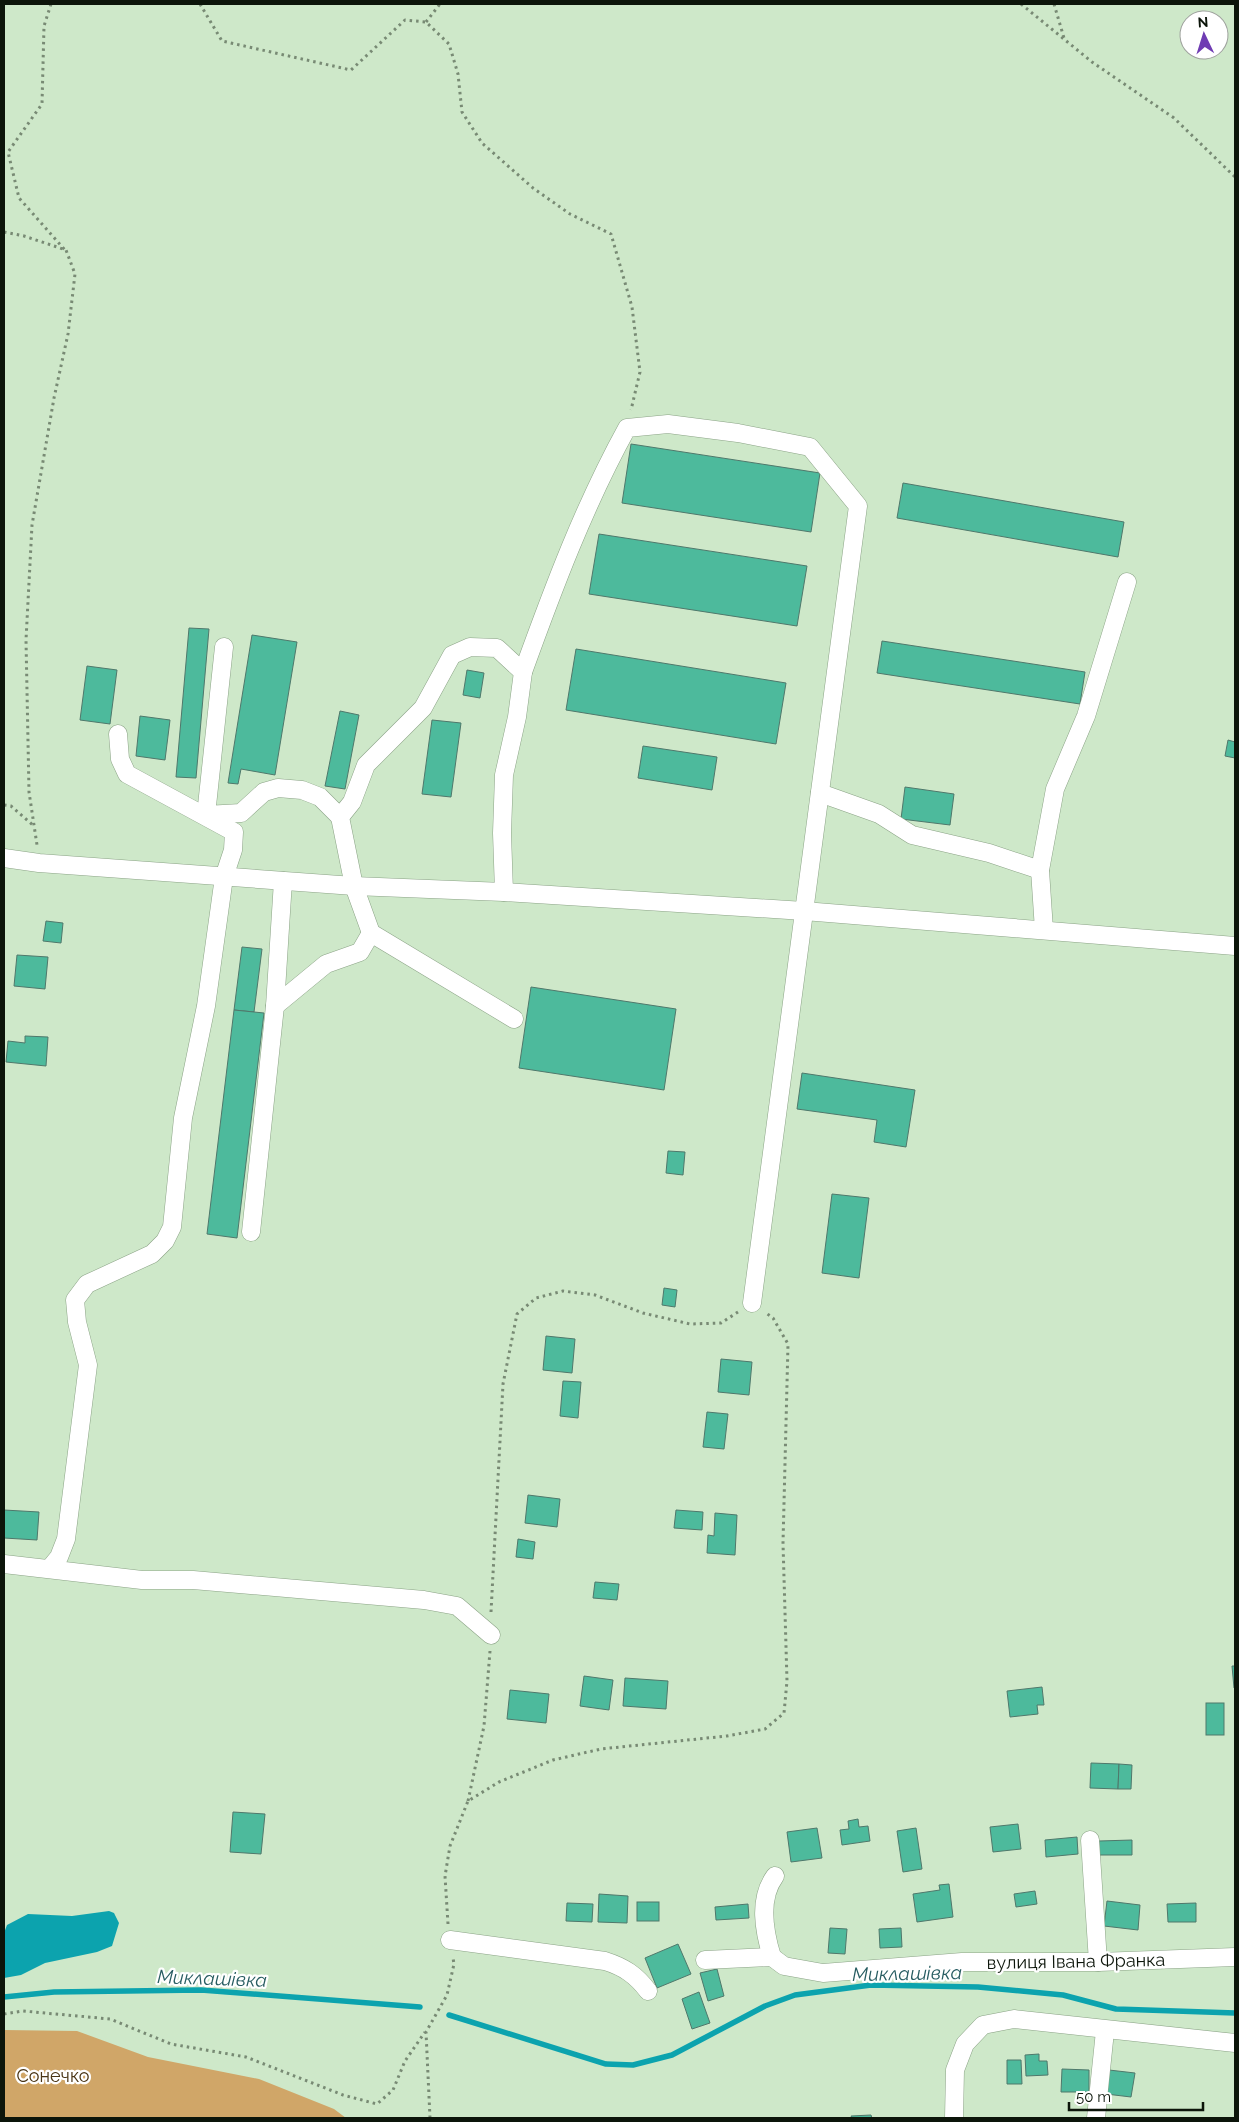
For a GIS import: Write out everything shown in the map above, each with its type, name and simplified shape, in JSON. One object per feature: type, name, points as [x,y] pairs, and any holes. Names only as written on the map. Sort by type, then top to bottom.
[{"type":"street","points":[[504,892],[502,833],[504,775],[517,717],[523,672],[565,557],[608,462],[627,428],[668,424],[738,433],[810,447],[858,506],[752,1303]]},
{"type":"street","points":[[1044,930],[1040,870],[1055,789],[1086,716],[1127,582]]},
{"type":"street","points":[[206,815],[224,647]]},
{"type":"street","points":[[340,817],[352,802],[366,765],[423,708],[452,655],[470,647],[498,648],[523,672]]},
{"type":"street","points":[[50,1568],[59,1557],[66,1539],[88,1365],[77,1322],[75,1300],[87,1284],[152,1254],[165,1241],[172,1226],[183,1118],[206,1006],[224,877],[233,850],[234,832],[206,815],[150,788],[127,774],[120,759],[118,734]]},
{"type":"street","points":[[206,815],[241,813],[264,792],[278,788],[302,790],[320,797],[340,817],[354,886],[371,932],[514,1019]]},
{"type":"street","points":[[820,793],[879,814],[912,835],[989,852],[1040,870]]},
{"type":"street","points":[[4,858],[39,863],[354,886],[504,892],[804,911],[1235,946]]},
{"type":"street","points":[[251,1232],[275,1006],[283,881]]},
{"type":"street","points":[[275,1006],[326,964],[360,952],[371,932]]},
{"type":"street","points":[[4,1564],[142,1580],[193,1580],[424,1600],[457,1606],[491,1635]]},
{"type":"street","points":[[1090,1840],[1098,1962]]},
{"type":"street","points":[[705,1960],[772,1957],[764,1915],[764,1898],[769,1884],[775,1876]]},
{"type":"street","points":[[450,1940],[605,1961],[623,1966],[639,1978],[648,1991]]},
{"type":"street","name":"вулиця Івана Франка","points":[[772,1957],[784,1966],[823,1973],[962,1962],[1098,1962],[1235,1957]]},
{"type":"street","points":[[954,2118],[955,2070],[965,2044],[983,2025],[1014,2019],[1235,2043]]},
{"type":"street","points":[[1096,2118],[1105,2030]]},
{"type":"path","points":[[39,863],[36,827],[29,792],[26,640],[32,525],[54,398],[68,334],[75,274],[66,250],[19,198],[8,152],[42,104],[44,26],[50,4]]},
{"type":"path","points":[[200,4],[222,41],[351,70],[405,20],[426,22],[449,44],[458,74],[462,112],[482,143],[533,188],[570,214],[611,234],[632,307],[640,372],[627,428]]},
{"type":"path","points":[[426,22],[440,4]]},
{"type":"path","points":[[1021,4],[1092,62],[1174,118],[1235,177]]},
{"type":"path","points":[[1054,4],[1064,39]]},
{"type":"path","points":[[4,232],[24,236],[66,250]]},
{"type":"path","points":[[4,805],[11,806],[36,827]]},
{"type":"path","points":[[4,2014],[23,2011],[110,2019],[171,2044],[246,2056],[343,2095],[377,2104],[393,2090],[405,2061],[426,2032],[447,1995],[454,1964],[450,1940],[445,1876],[450,1846],[468,1801],[484,1726],[491,1635],[503,1384],[517,1314],[536,1298],[562,1291],[595,1295],[643,1313],[690,1324],[721,1323],[752,1303],[773,1318],[788,1344],[783,1543],[787,1681],[784,1713],[765,1728],[727,1736],[601,1749],[553,1760],[498,1782],[468,1801]]},
{"type":"path","points":[[426,2032],[430,2118]]},
{"type":"green space","name":"Сонечко","points":[[4,2030],[77,2031],[148,2057],[259,2079],[334,2109],[346,2118],[4,2118]]},
{"type":"water","points":[[109,1911],[114,1913],[119,1923],[112,1946],[97,1952],[45,1963],[21,1975],[4,1978],[4,1933],[7,1925],[28,1914],[72,1916]]},
{"type":"building","points":[[631,444],[820,473],[811,532],[622,503]]},
{"type":"building","points":[[903,483],[1124,522],[1118,557],[897,518]]},
{"type":"building","points":[[599,534],[807,566],[797,626],[589,594]]},
{"type":"building","points":[[189,628],[209,629],[196,778],[176,777]]},
{"type":"building","points":[[252,635],[297,642],[275,775],[241,769],[238,784],[228,783]]},
{"type":"building","points":[[882,641],[1085,672],[1080,704],[877,673]]},
{"type":"building","points":[[576,649],[786,683],[776,744],[566,710]]},
{"type":"building","points":[[87,666],[117,670],[110,724],[80,720]]},
{"type":"building","points":[[467,670],[484,673],[480,698],[463,695]]},
{"type":"building","points":[[340,711],[359,715],[345,789],[325,786]]},
{"type":"building","points":[[140,716],[170,720],[165,760],[136,756]]},
{"type":"building","points":[[432,720],[461,723],[451,797],[422,794]]},
{"type":"building","points":[[1228,740],[1235,742],[1235,758],[1225,756]]},
{"type":"building","points":[[643,746],[717,757],[712,790],[638,778]]},
{"type":"building","points":[[905,787],[954,794],[950,825],[901,819]]},
{"type":"building","points":[[46,921],[63,923],[61,943],[43,941]]},
{"type":"building","points":[[242,947],[262,949],[254,1012],[234,1010]]},
{"type":"building","points":[[17,955],[48,957],[45,989],[14,986]]},
{"type":"building","points":[[531,987],[676,1009],[664,1090],[519,1068]]},
{"type":"building","points":[[234,1010],[264,1013],[237,1238],[207,1234]]},
{"type":"building","points":[[25,1036],[48,1037],[46,1066],[6,1062],[8,1041],[25,1043]]},
{"type":"building","points":[[802,1073],[915,1090],[906,1147],[874,1142],[877,1120],[797,1109]]},
{"type":"building","points":[[668,1151],[685,1152],[683,1175],[666,1173]]},
{"type":"building","points":[[832,1194],[869,1198],[859,1278],[822,1273]]},
{"type":"building","points":[[664,1288],[677,1290],[675,1307],[662,1305]]},
{"type":"building","points":[[546,1336],[575,1339],[572,1373],[543,1370]]},
{"type":"building","points":[[721,1359],[752,1362],[749,1395],[718,1392]]},
{"type":"building","points":[[563,1381],[581,1382],[578,1418],[560,1416]]},
{"type":"building","points":[[707,1412],[728,1414],[724,1449],[703,1447]]},
{"type":"building","points":[[528,1495],[560,1499],[557,1527],[525,1523]]},
{"type":"building","points":[[4,1510],[39,1512],[37,1540],[4,1538]]},
{"type":"building","points":[[676,1510],[703,1512],[702,1530],[674,1528]]},
{"type":"building","points":[[715,1513],[737,1515],[735,1555],[707,1553],[708,1535],[714,1536]]},
{"type":"building","points":[[518,1539],[535,1542],[533,1559],[516,1557]]},
{"type":"building","points":[[595,1582],[619,1584],[617,1600],[593,1598]]},
{"type":"building","points":[[1232,1666],[1235,1666],[1235,1688],[1234,1688]]},
{"type":"building","points":[[584,1676],[613,1680],[609,1710],[580,1706]]},
{"type":"building","points":[[625,1678],[668,1681],[666,1709],[623,1706]]},
{"type":"building","points":[[1042,1687],[1044,1705],[1037,1705],[1038,1714],[1010,1717],[1007,1691]]},
{"type":"building","points":[[510,1690],[549,1694],[546,1723],[507,1719]]},
{"type":"building","points":[[1206,1703],[1224,1703],[1224,1735],[1206,1735]]},
{"type":"building","points":[[1091,1763],[1119,1764],[1118,1789],[1090,1788]]},
{"type":"building","points":[[1119,1764],[1132,1765],[1131,1789],[1118,1789]]},
{"type":"building","points":[[233,1812],[265,1814],[261,1854],[230,1852]]},
{"type":"building","points":[[858,1819],[859,1827],[868,1826],[870,1841],[842,1845],[840,1830],[849,1829],[848,1821]]},
{"type":"building","points":[[1018,1824],[1021,1849],[993,1852],[990,1827]]},
{"type":"building","points":[[817,1828],[822,1858],[791,1862],[787,1832]]},
{"type":"building","points":[[916,1828],[922,1869],[903,1872],[897,1831]]},
{"type":"building","points":[[1077,1837],[1078,1854],[1046,1857],[1045,1840]]},
{"type":"building","points":[[1132,1840],[1132,1855],[1099,1855],[1099,1841]]},
{"type":"building","points":[[949,1884],[953,1917],[917,1922],[913,1894],[940,1890],[939,1885]]},
{"type":"building","points":[[1035,1891],[1037,1904],[1016,1907],[1014,1894]]},
{"type":"building","points":[[599,1894],[628,1896],[627,1923],[598,1922]]},
{"type":"building","points":[[1107,1901],[1140,1905],[1138,1930],[1104,1926]]},
{"type":"building","points":[[637,1902],[659,1902],[659,1921],[637,1921]]},
{"type":"building","points":[[567,1903],[593,1904],[592,1922],[566,1921]]},
{"type":"building","points":[[1196,1903],[1196,1922],[1168,1922],[1167,1904]]},
{"type":"building","points":[[748,1904],[749,1918],[716,1920],[715,1907]]},
{"type":"building","points":[[830,1928],[847,1929],[845,1954],[828,1953]]},
{"type":"building","points":[[901,1928],[902,1947],[880,1948],[879,1929]]},
{"type":"building","points":[[678,1944],[691,1974],[657,1988],[645,1958]]},
{"type":"building","points":[[717,1969],[724,1996],[708,2001],[700,1973]]},
{"type":"building","points":[[699,1992],[710,2023],[692,2029],[682,1999]]},
{"type":"building","points":[[1039,2054],[1039,2061],[1047,2061],[1048,2075],[1026,2076],[1025,2055]]},
{"type":"building","points":[[1007,2060],[1021,2060],[1022,2084],[1007,2084]]},
{"type":"building","points":[[1062,2069],[1089,2070],[1089,2092],[1061,2092]]},
{"type":"building","points":[[1109,2070],[1135,2073],[1131,2097],[1106,2094]]},
{"type":"building","points":[[871,2115],[872,2118],[852,2118],[851,2116]]},
{"type":"waterway","name":"Миклашівка","points":[[449,2015],[606,2064],[633,2065],[672,2055],[765,2006],[795,1995],[871,1985],[978,1987],[1063,1995],[1116,2009],[1235,2013]]},
{"type":"waterway","name":"Миклашівка","points":[[4,1997],[54,1992],[201,1990],[420,2007]]}]
